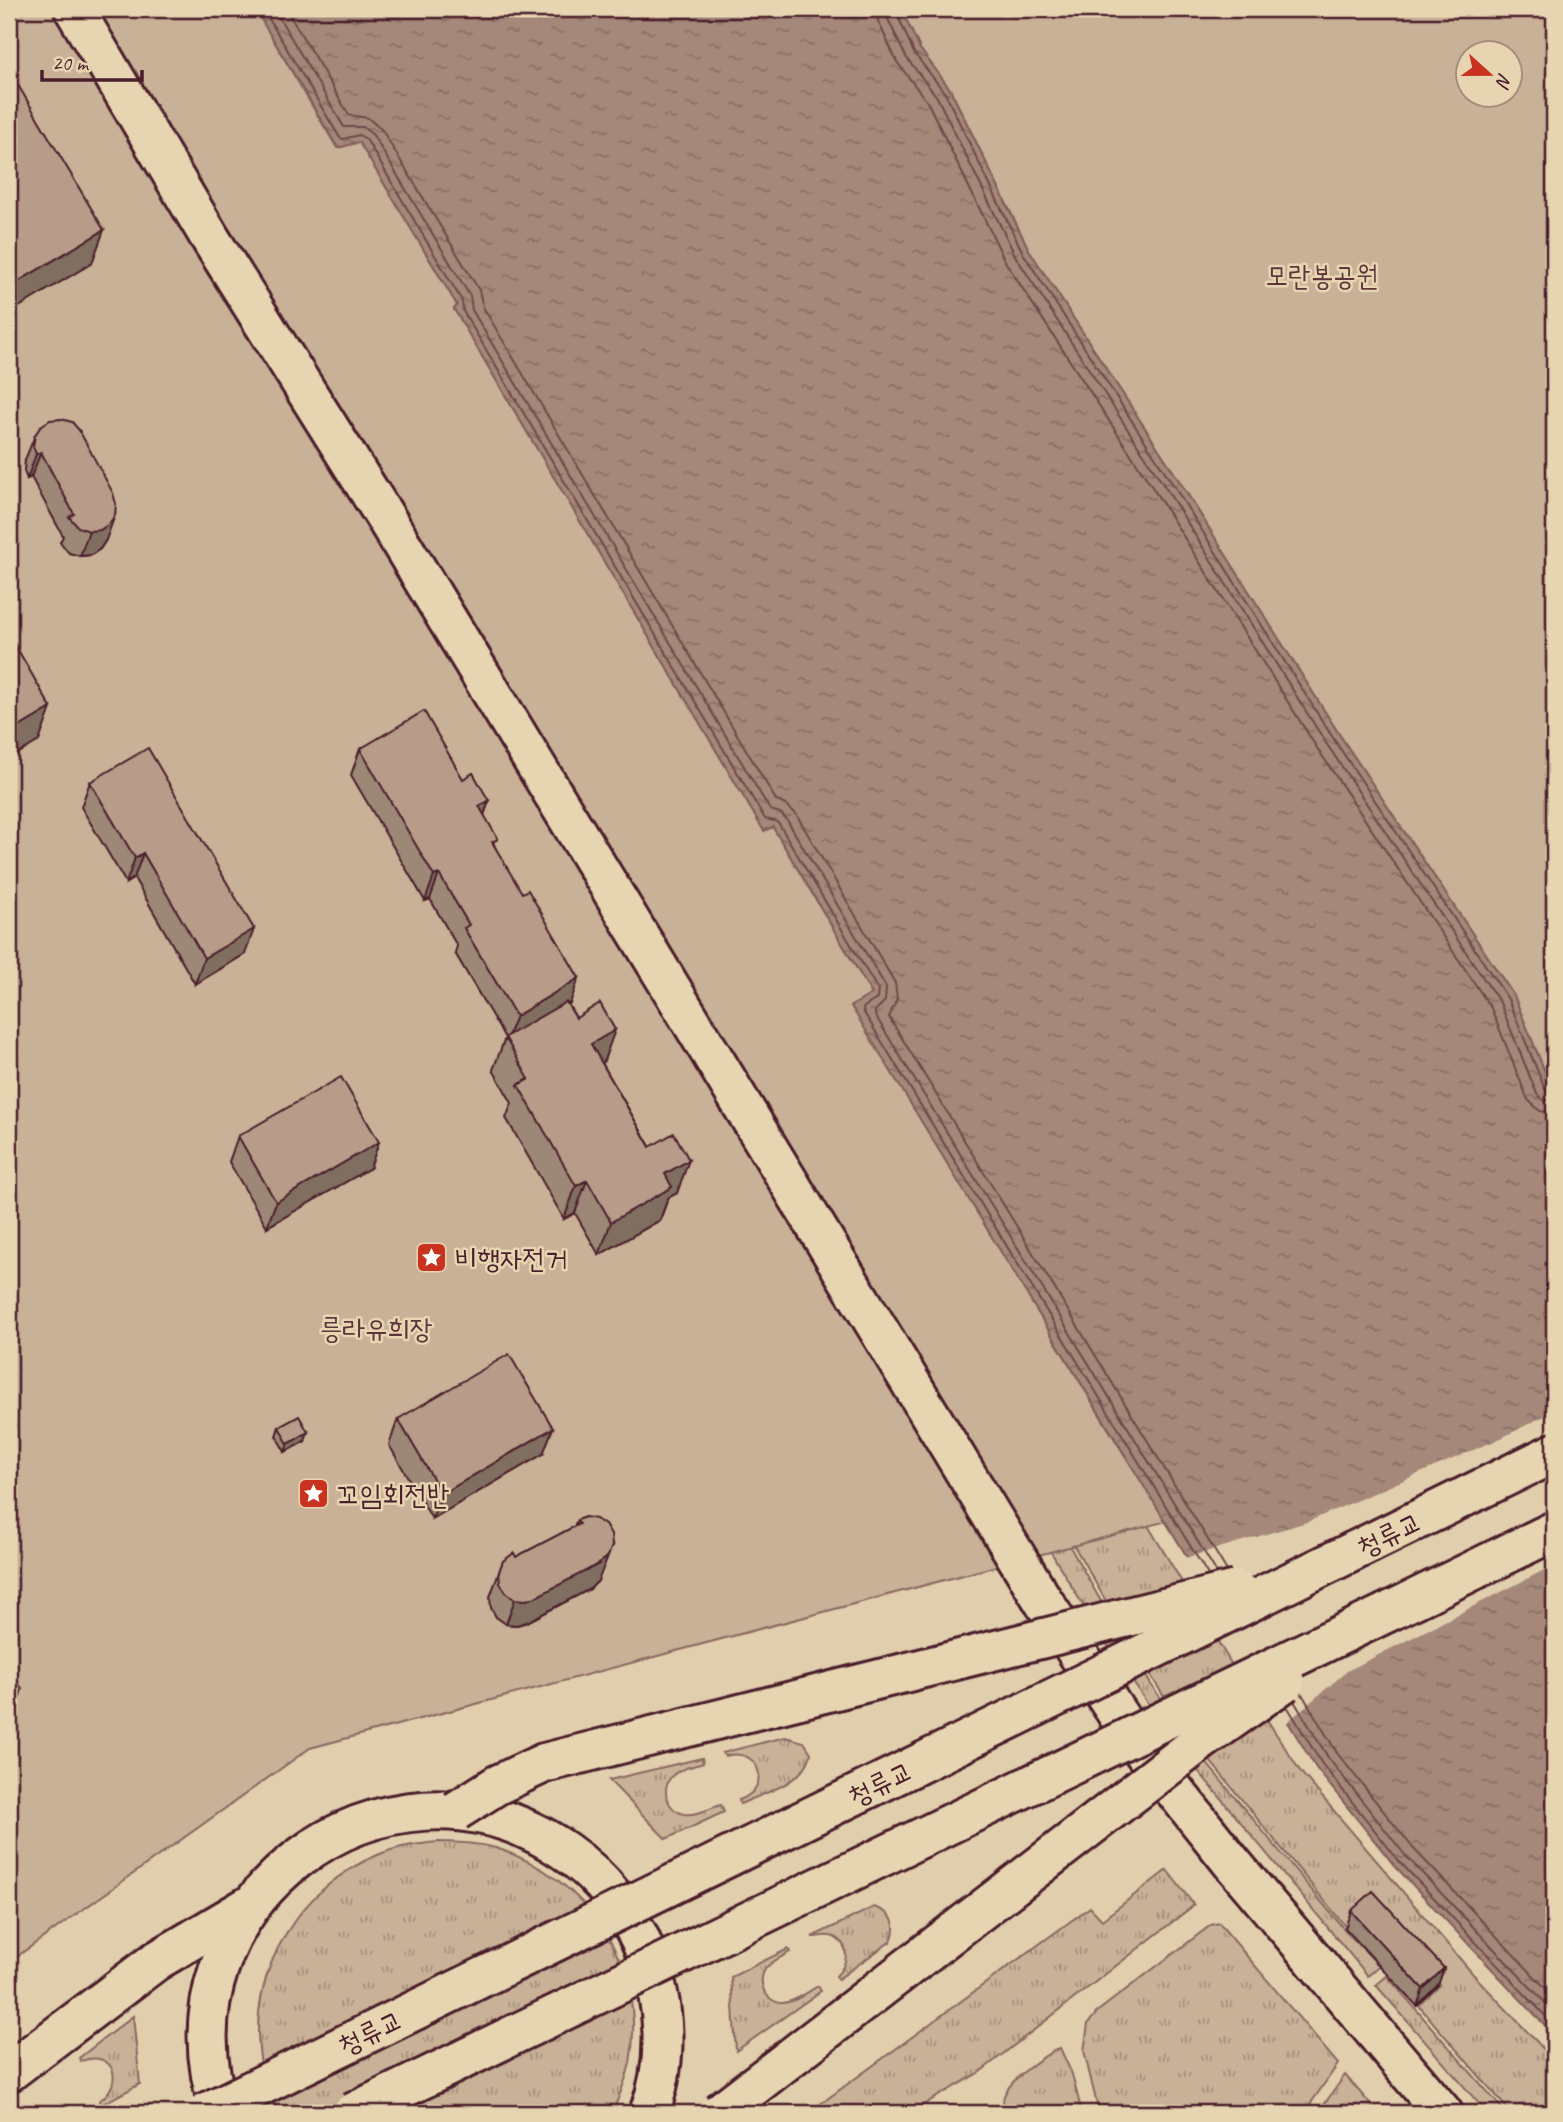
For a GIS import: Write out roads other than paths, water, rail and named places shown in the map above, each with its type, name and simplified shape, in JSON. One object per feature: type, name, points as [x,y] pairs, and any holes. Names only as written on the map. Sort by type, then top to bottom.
[{"type":"main road","points":[[74,9],[210,238],[382,512],[1049,1610],[1135,1741],[1233,1864],[1443,2113]]},
{"type":"main road","name":"청류교","points":[[205,2113],[1554,1453]]},
{"type":"main road","points":[[352,2113],[1554,1531]]},
{"type":"main road","points":[[456,1811],[497,1785],[544,1763],[1231,1592],[1354,1550]]},
{"type":"main road","points":[[719,2113],[1201,1741],[1386,1613]]},
{"type":"main road","points":[[221,2113],[209,2057],[210,2011],[220,1966],[239,1924],[252,1905],[292,1862],[342,1830],[409,1811],[456,1811],[489,1816],[520,1826],[550,1841],[578,1860],[602,1882],[623,1908],[640,1937],[652,1968],[660,2001],[663,2034],[661,2067],[649,2113]]},
{"type":"main road","points":[[9,2071],[156,1961],[252,1905]]},
{"type":"water","points":[[255,9],[901,9],[920,49],[950,89],[1029,250],[1339,734],[1514,996],[1554,1094],[1554,2035],[1394,1865],[1316,1768],[851,1006],[872,994],[773,827],[764,831],[454,309],[457,305],[359,142],[338,148]]},
{"type":"place","name":"비행자전거","points":[[432,1258]]},
{"type":"place","name":"꼬임회전반","points":[[314,1494]]},
{"type":"park label","name":"모란봉공원","points":[[1322,275]]},
{"type":"park label","name":"릉라유희장","points":[[376,1328]]}]
